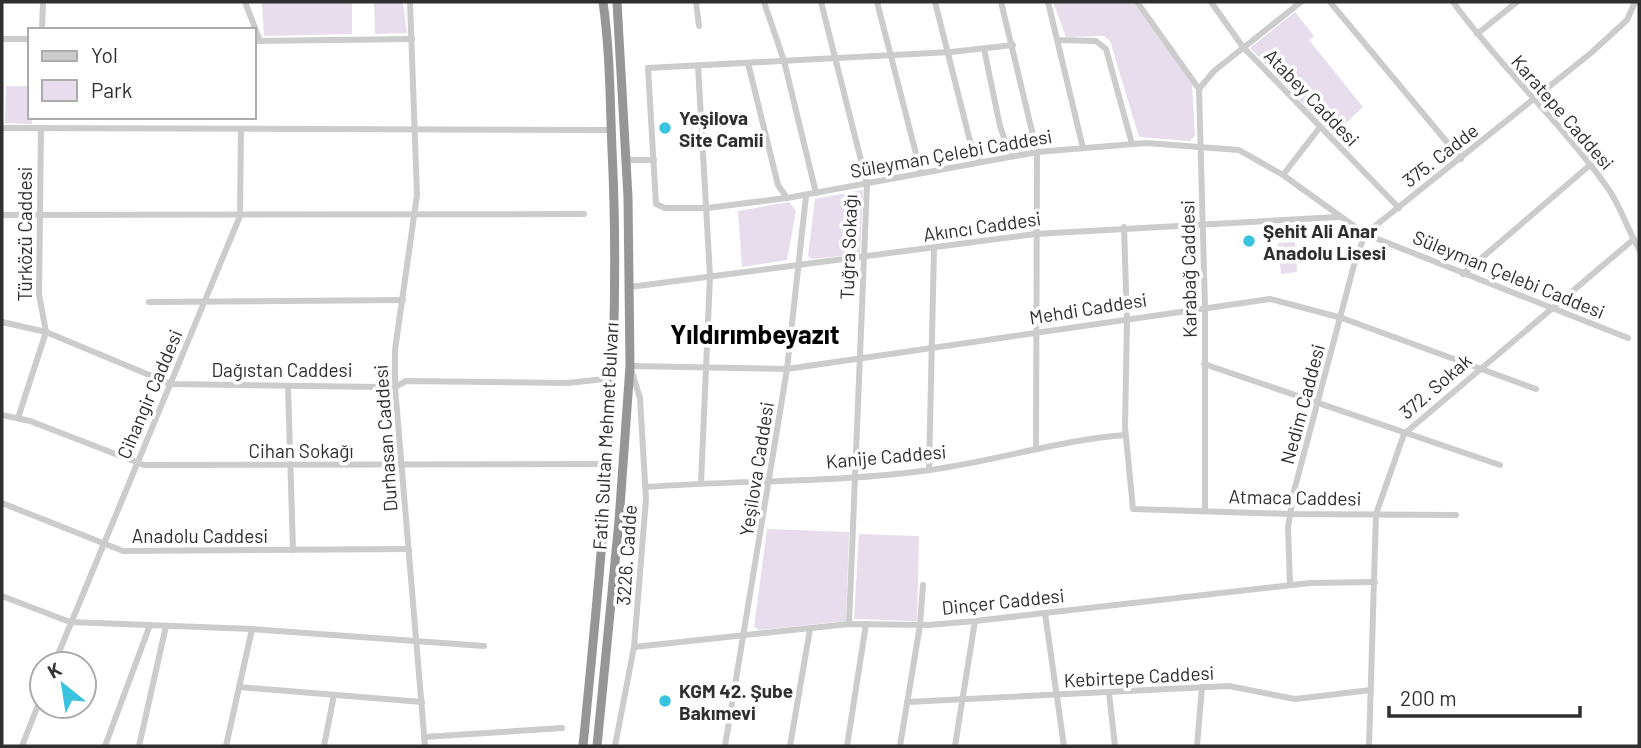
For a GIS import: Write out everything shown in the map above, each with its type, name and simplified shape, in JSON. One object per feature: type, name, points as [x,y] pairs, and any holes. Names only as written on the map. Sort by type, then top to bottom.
[{"type":"highway","name":"Fatih Sultan Mehmet Bulvarı","points":[[583,746],[610,464],[614,379],[611,130],[603,2]]},
{"type":"highway","name":"Fatih Sultan Mehmet Bulvarı","points":[[597,746],[620,521],[631,366],[626,160],[617,2]]},
{"type":"street","points":[[42,28],[43,2]]},
{"type":"street","points":[[245,2],[253,28]]},
{"type":"street","name":"Durhasan Caddesi","points":[[410,2],[417,180],[415,216],[395,350],[395,387],[425,746]]},
{"type":"street","points":[[696,2],[699,26]]},
{"type":"street","points":[[764,2],[784,61],[816,194]]},
{"type":"street","name":"Tuğra Sokağı","points":[[821,2],[867,184],[849,624]]},
{"type":"street","points":[[877,2],[921,173]]},
{"type":"street","points":[[935,2],[950,52],[970,141],[981,160]]},
{"type":"street","points":[[1001,2],[1037,152],[1036,448]]},
{"type":"street","points":[[1048,2],[1083,148]]},
{"type":"street","points":[[1137,2],[1199,89]]},
{"type":"street","name":"Atabey Caddesi","points":[[1211,2],[1242,47],[1399,208]]},
{"type":"street","points":[[1199,89],[1203,80],[1301,2]]},
{"type":"street","points":[[1329,2],[1461,159]]},
{"type":"street","name":"Karatepe Caddesi","points":[[1453,2],[1477,34],[1590,165],[1612,195],[1639,249]]},
{"type":"street","points":[[1477,34],[1517,2]]},
{"type":"street","name":"375. Cadde","points":[[1365,234],[1534,100],[1627,20],[1635,2]]},
{"type":"street","points":[[2,39],[28,39]]},
{"type":"street","points":[[257,41],[412,39]]},
{"type":"street","points":[[1058,40],[1096,41],[1106,49],[1132,144]]},
{"type":"street","points":[[626,160],[654,160],[648,68],[950,52],[1013,45]]},
{"type":"street","points":[[984,49],[1000,126],[1010,155]]},
{"type":"street","points":[[748,63],[778,185],[787,198]]},
{"type":"street","points":[[698,66],[710,276],[701,483]]},
{"type":"street","name":"Karabağ Caddesi","points":[[1199,89],[1205,307],[1205,510]]},
{"type":"street","points":[[1283,175],[1320,127]]},
{"type":"street","points":[[2,128],[611,130]]},
{"type":"street","name":"Türközü Caddesi","points":[[18,418],[46,332],[39,303],[41,128]]},
{"type":"street","name":"Cihangir Caddesi","points":[[59,650],[240,216],[240,129]]},
{"type":"street","name":"Süleyman Çelebi Caddesi","points":[[654,160],[656,204],[665,208],[707,208],[806,196],[981,160],[1037,152],[1132,144],[1202,146],[1249,153],[1365,234],[1628,338]]},
{"type":"street","points":[[1463,274],[1590,165]]},
{"type":"street","name":"Yeşilova Caddesi","points":[[725,746],[787,369],[801,264],[806,196]]},
{"type":"street","points":[[2,215],[584,214]]},
{"type":"street","name":"Akıncı Caddesi","points":[[630,287],[1035,234],[1339,217]]},
{"type":"street","points":[[1124,227],[1127,321],[1125,435]]},
{"type":"street","name":"Nedim Caddesi","points":[[1290,585],[1290,514],[1354,265],[1365,234]]},
{"type":"street","name":"372. Sokak","points":[[1368,746],[1376,514],[1404,434],[1634,239]]},
{"type":"street","points":[[929,470],[929,349],[934,248]]},
{"type":"street","name":"Mehdi Caddesi","points":[[631,366],[787,369],[1270,299],[1342,318],[1536,389]]},
{"type":"street","points":[[149,302],[403,300]]},
{"type":"street","name":"Dağıstan Caddesi","points":[[2,322],[46,332],[171,384],[395,387],[406,381],[568,383],[614,379]]},
{"type":"street","points":[[1204,364],[1500,465]]},
{"type":"street","name":"3226. Cadde","points":[[615,746],[634,647],[646,487],[640,398],[631,366]]},
{"type":"street","points":[[288,386],[293,550]]},
{"type":"street","name":"Cihan Sokağı","points":[[2,415],[18,418],[137,463],[173,466],[610,464]]},
{"type":"street","name":"Kanije Caddesi","points":[[646,487],[855,477],[929,470],[1036,448],[1125,435]]},
{"type":"street","name":"Atmaca Caddesi","points":[[1125,435],[1133,509],[1456,515]]},
{"type":"street","name":"Anadolu Caddesi","points":[[2,503],[103,544],[133,552],[409,549]]},
{"type":"street","name":"Dinçer Caddesi","points":[[634,647],[849,624],[920,625],[975,621],[1290,585],[1375,582]]},
{"type":"street","points":[[900,746],[920,625],[923,585]]},
{"type":"street","points":[[2,596],[70,622],[252,629],[484,646]]},
{"type":"street","points":[[1045,613],[1064,746]]},
{"type":"street","points":[[955,746],[975,621]]},
{"type":"street","points":[[847,746],[866,624]]},
{"type":"street","points":[[104,746],[150,625]]},
{"type":"street","points":[[139,746],[166,626]]},
{"type":"street","points":[[226,746],[252,629]]},
{"type":"street","points":[[790,746],[810,629]]},
{"type":"street","points":[[239,687],[422,702]]},
{"type":"street","points":[[1197,746],[1202,687]]},
{"type":"street","name":"Kebirtepe Caddesi","points":[[907,702],[1202,687],[1240,687],[1295,699],[1371,690]]},
{"type":"street","points":[[1109,693],[1115,746]]},
{"type":"street","points":[[324,746],[334,695]]},
{"type":"street","points":[[23,746],[33,720]]},
{"type":"street","points":[[425,737],[562,728]]},
{"type":"green space","points":[[262,2],[352,2],[352,34],[264,36]]},
{"type":"green space","points":[[374,2],[403,2],[407,33],[375,34]]},
{"type":"green space","points":[[1053,2],[1133,2],[1192,84],[1195,136],[1190,141],[1139,137],[1110,41],[1104,36],[1066,37]]},
{"type":"green space","points":[[1295,12],[1314,36],[1309,40],[1363,107],[1333,135],[1250,48]]},
{"type":"green space","points":[[6,86],[28,86],[28,119],[32,119],[32,124],[5,123]]},
{"type":"green space","points":[[863,190],[860,254],[812,259],[808,256],[815,199]]},
{"type":"green space","points":[[789,202],[796,211],[787,260],[742,267],[738,211]]},
{"type":"green space","points":[[1295,242],[1297,272],[1281,274],[1278,243]]},
{"type":"green space","points":[[767,529],[849,532],[846,621],[760,630],[754,627]]},
{"type":"green space","points":[[859,534],[919,536],[917,621],[854,619]]},
{"type":"place","name":"Yeşilova Site Camii","points":[[665,128]]},
{"type":"place","name":"Şehit Ali Anar Anadolu Lisesi","points":[[1249,241]]},
{"type":"place","name":"KGM 42. Şube Bakımevi","points":[[665,701]]},
{"type":"district","name":"Yıldırımbeyazıt","points":[[755,333]]}]
